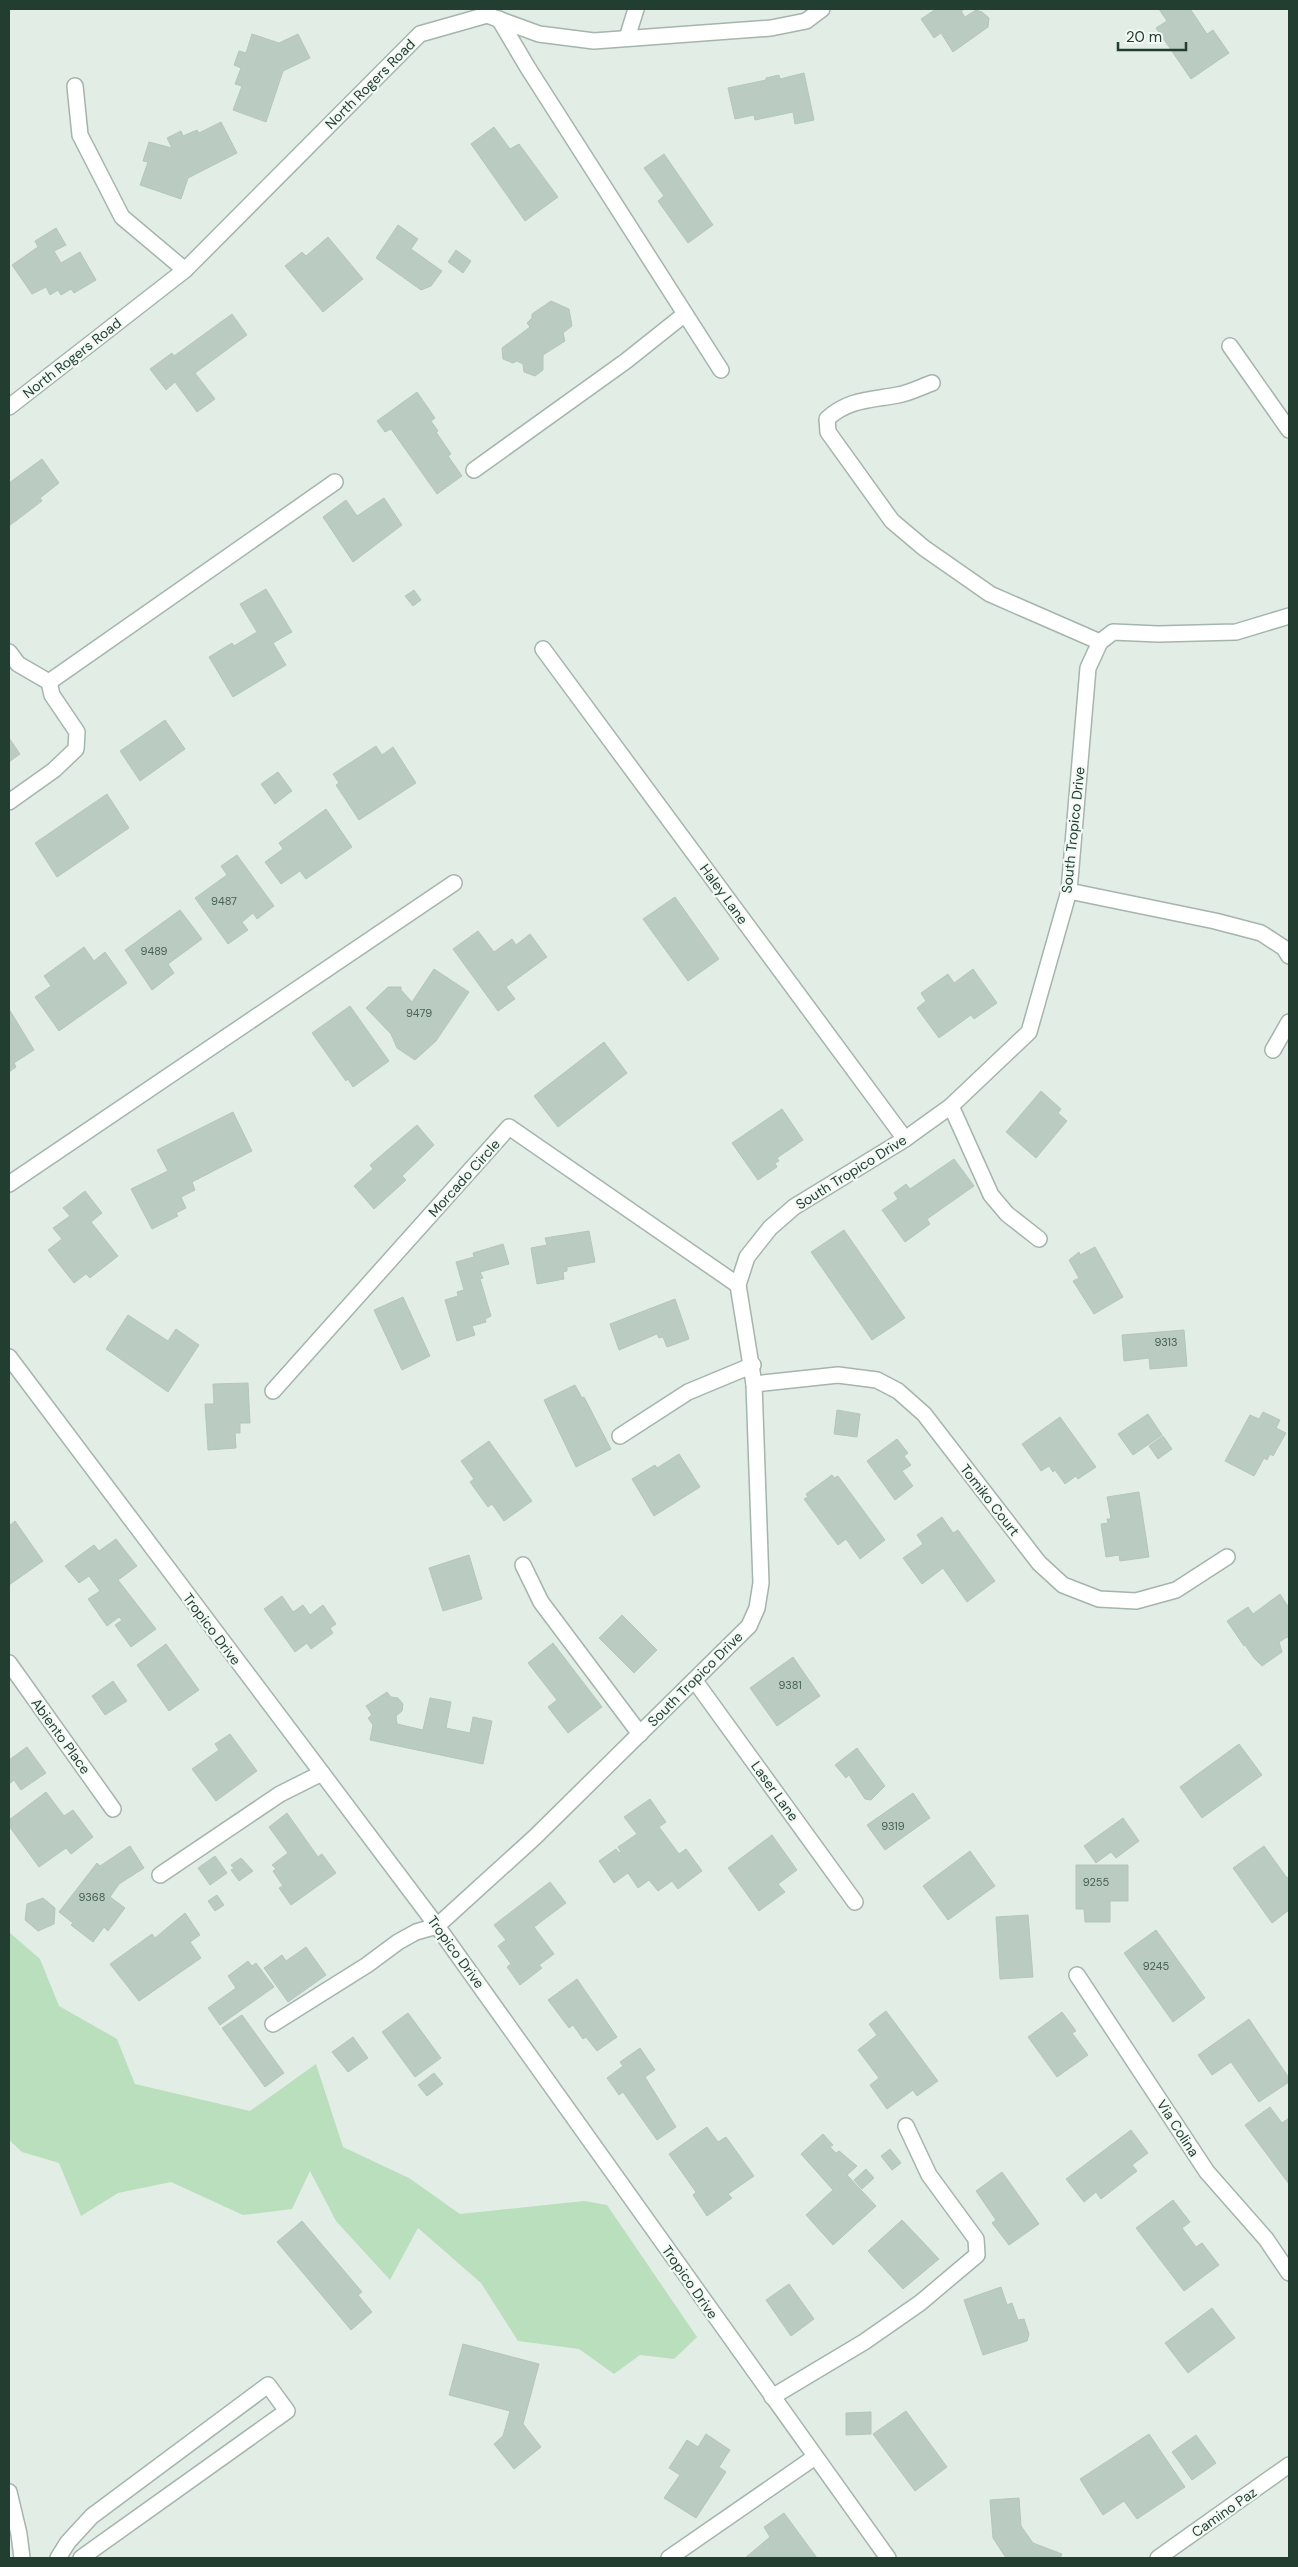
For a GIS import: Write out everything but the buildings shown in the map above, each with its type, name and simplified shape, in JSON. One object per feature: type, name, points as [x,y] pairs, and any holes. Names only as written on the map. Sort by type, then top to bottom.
[{"type":"street","points":[[626,38],[636,9]]},
{"type":"street","name":"North Rogers Road","points":[[9,407],[185,270],[420,34],[487,15],[539,34],[594,41],[771,28],[806,21],[822,9]]},
{"type":"street","points":[[499,20],[721,370]]},
{"type":"street","points":[[75,86],[80,136],[122,217],[185,270]]},
{"type":"street","points":[[474,470],[626,361],[685,314]]},
{"type":"street","points":[[1230,346],[1289,430]]},
{"type":"street","points":[[932,383],[900,394],[858,400],[836,411],[827,418],[828,432],[892,521],[924,548],[990,594],[1100,642],[1113,632],[1158,634],[1236,632],[1289,616]]},
{"type":"street","points":[[49,682],[335,482]]},
{"type":"street","name":"South Tropico Drive","points":[[438,1926],[535,1837],[749,1626],[757,1608],[761,1583],[753,1365],[738,1285],[747,1257],[770,1228],[794,1207],[905,1139],[950,1106],[1029,1032],[1068,890],[1088,668],[1100,642]]},
{"type":"street","name":"Haley Lane","points":[[543,649],[905,1139]]},
{"type":"street","points":[[9,652],[18,664],[49,682],[52,695],[77,732],[76,749],[54,770],[9,802]]},
{"type":"street","points":[[9,1184],[454,883]]},
{"type":"street","points":[[1068,890],[1215,921],[1261,933],[1284,948],[1289,956]]},
{"type":"street","points":[[1273,1050],[1289,1022]]},
{"type":"street","points":[[950,1106],[991,1195],[1007,1214],[1039,1239]]},
{"type":"street","name":"Morcado Circle","points":[[273,1391],[509,1128],[738,1285]]},
{"type":"street","name":"Tropico Drive","points":[[9,1357],[438,1926],[888,2558]]},
{"type":"street","points":[[620,1436],[688,1392],[753,1365]]},
{"type":"street","name":"Tomiko Court","points":[[754,1384],[838,1375],[878,1380],[898,1391],[924,1414],[1039,1564],[1063,1586],[1099,1600],[1136,1601],[1176,1590],[1227,1557]]},
{"type":"street","points":[[523,1565],[541,1602],[640,1734]]},
{"type":"street","name":"Abiento Place","points":[[9,1663],[113,1809]]},
{"type":"street","name":"Laser Lane","points":[[695,1681],[855,1902]]},
{"type":"street","points":[[160,1875],[280,1794],[322,1773]]},
{"type":"street","points":[[273,2024],[368,1965],[398,1942],[416,1932],[438,1926]]},
{"type":"street","name":"Via Colina","points":[[1077,1974],[1207,2172],[1266,2239],[1289,2273]]},
{"type":"street","points":[[772,2397],[864,2342],[920,2303],[977,2255],[976,2240],[930,2174],[906,2126]]},
{"type":"street","points":[[58,2558],[68,2542],[92,2516],[268,2385],[287,2411],[81,2558]]},
{"type":"street","points":[[669,2558],[815,2457]]},
{"type":"street","name":"Camino Paz","points":[[1158,2558],[1289,2466]]},
{"type":"street","points":[[9,2492],[19,2534],[22,2558]]},
{"type":"green space","points":[[9,1932],[40,1959],[59,2006],[117,2039],[135,2084],[250,2111],[316,2064],[343,2147],[409,2178],[460,2214],[584,2201],[607,2205],[697,2337],[674,2359],[640,2355],[614,2374],[579,2349],[518,2341],[481,2283],[418,2228],[390,2280],[336,2221],[310,2171],[292,2209],[243,2215],[171,2182],[118,2193],[81,2216],[59,2163],[22,2152],[9,2140]]}]
